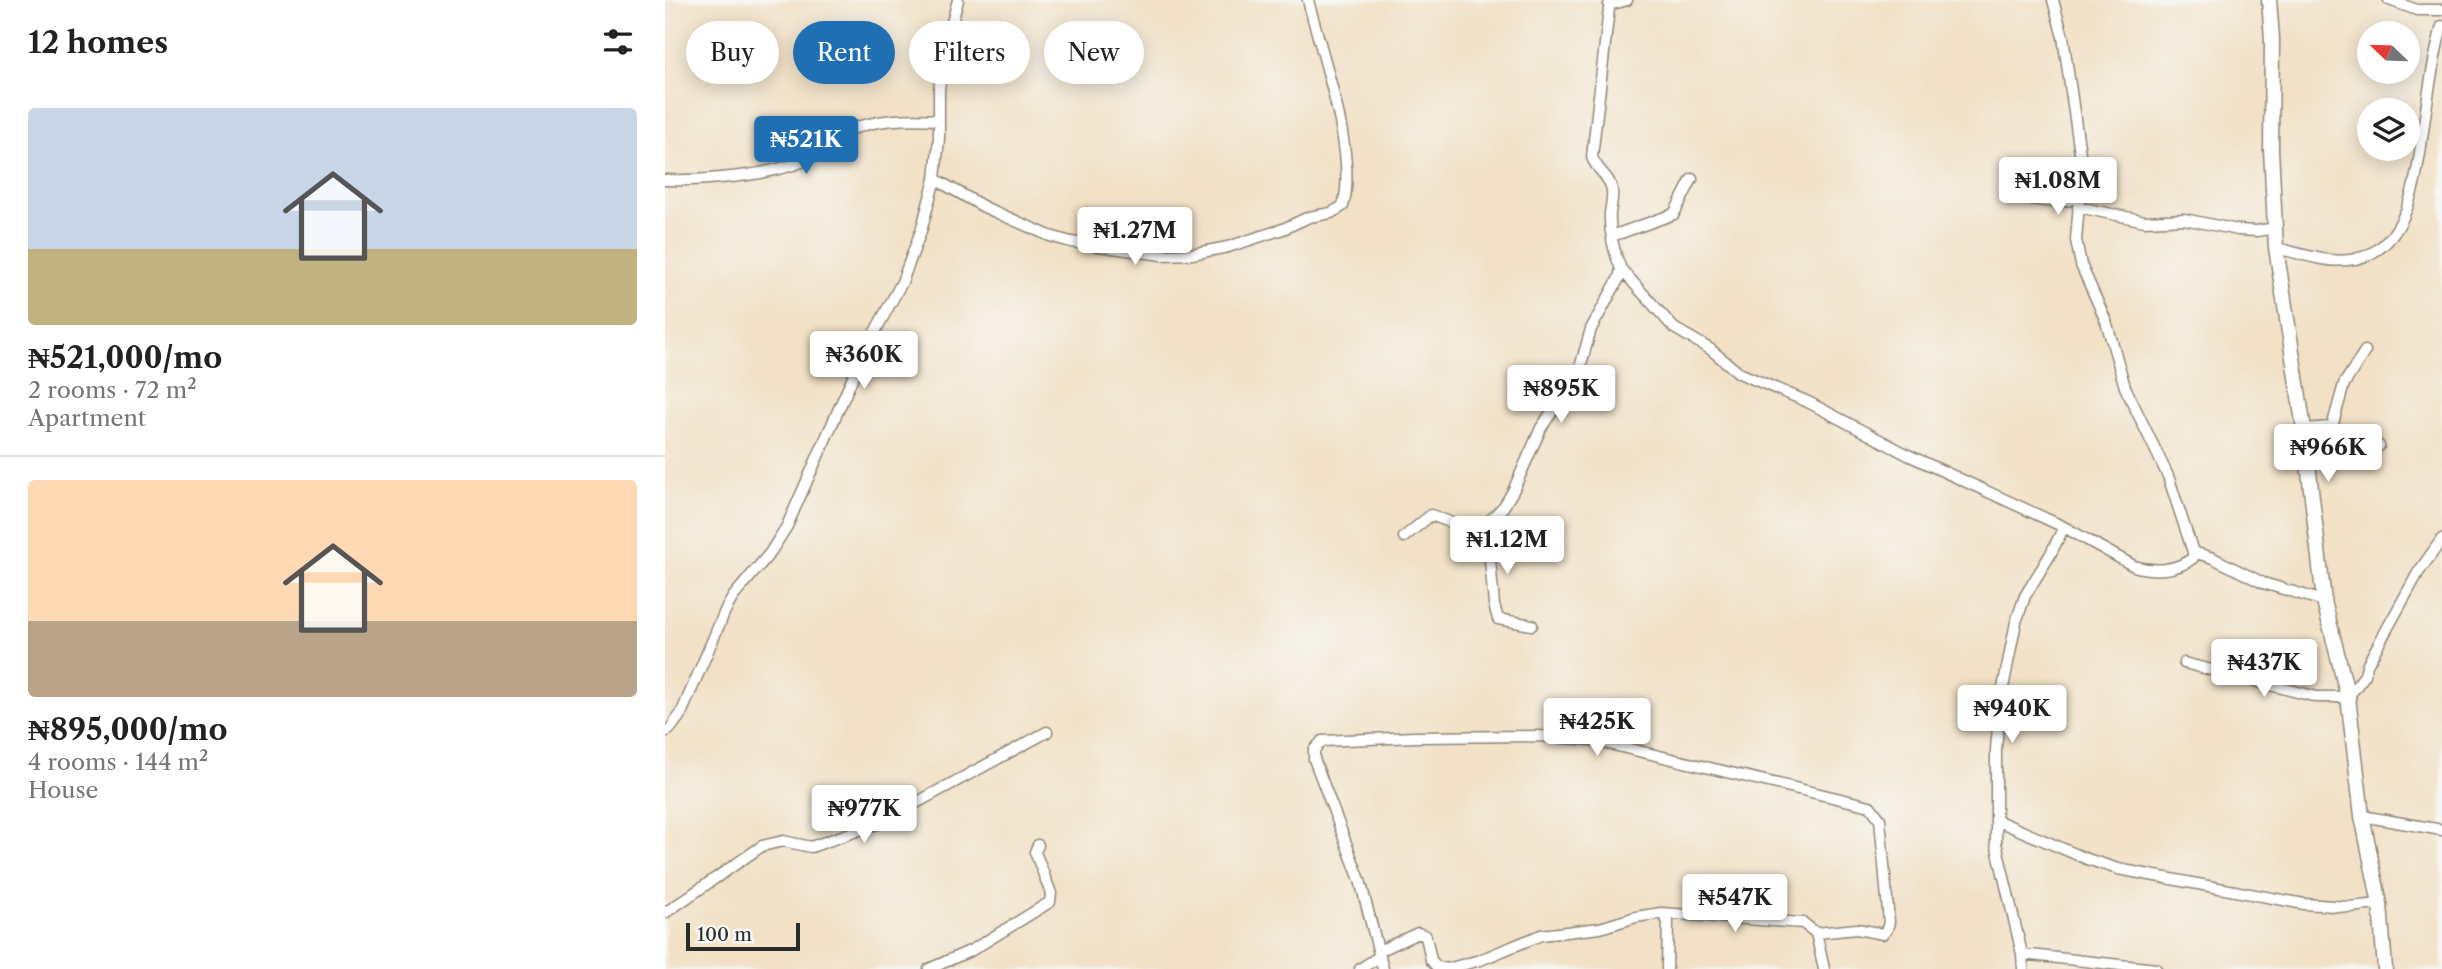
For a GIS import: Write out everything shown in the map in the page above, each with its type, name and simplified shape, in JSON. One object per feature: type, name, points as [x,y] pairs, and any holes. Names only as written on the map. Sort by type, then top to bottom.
[{"type":"main road","points":[[2269,0],[2272,39],[2271,149],[2276,248],[2304,429],[2325,601],[2349,697],[2362,816],[2380,904],[2385,969]]},
{"type":"street","points":[[665,732],[681,713],[733,597],[770,553],[787,526],[864,352],[902,282],[921,232],[935,179],[939,89],[947,41],[958,0]]},
{"type":"street","points":[[935,179],[1016,222],[1050,236],[1071,242],[1162,255],[1192,254],[1228,247],[1283,229],[1309,217],[1331,213],[1343,206],[1346,161],[1339,119],[1308,0]]},
{"type":"street","points":[[1627,0],[1609,2],[1592,157],[1611,184],[1612,236],[1621,269],[1674,328],[1710,349],[1739,373],[1808,402],[1909,455],[2064,527],[2134,566],[2146,570],[2179,567],[2193,558],[2193,552],[2168,476],[2125,387],[2115,347],[2081,265],[2076,240],[2082,167],[2063,37],[2053,0]]},
{"type":"street","points":[[2389,0],[2417,10],[2442,10]]},
{"type":"street","points":[[2276,248],[2339,261],[2371,254],[2393,234],[2407,208],[2416,182],[2426,107],[2442,26]]},
{"type":"street","points":[[665,180],[775,170],[806,160],[841,134],[872,124],[918,119],[939,120]]},
{"type":"street","points":[[1612,236],[1674,214],[1692,179]]},
{"type":"street","points":[[2026,198],[2074,200],[2145,221],[2184,219],[2238,230],[2275,228]]},
{"type":"street","points":[[1404,537],[1431,515],[1469,528],[1482,528],[1487,525],[1508,499],[1541,428],[1576,373],[1591,329],[1619,278],[1621,269]]},
{"type":"street","points":[[2332,427],[2344,384],[2365,351]]},
{"type":"street","points":[[2304,429],[2332,427],[2379,446]]},
{"type":"street","points":[[1487,525],[1494,605],[1498,619],[1532,625]]},
{"type":"street","points":[[2023,969],[2022,954],[1996,843],[1996,750],[2000,704],[2016,622],[2025,596],[2064,527]]},
{"type":"street","points":[[2184,663],[2317,697],[2349,697],[2365,675],[2367,665],[2418,573],[2442,539]]},
{"type":"street","points":[[2193,552],[2213,558],[2263,583],[2325,601]]},
{"type":"street","points":[[665,913],[762,846],[783,841],[811,847],[879,823],[1047,732]]},
{"type":"street","points":[[1360,969],[1379,954],[1418,933],[1426,936],[1431,960],[1437,967],[1447,969],[1480,960],[1541,935],[1600,928],[1661,913],[1803,923],[1817,933],[1857,929],[1883,934],[1889,922],[1880,819],[1870,806],[1592,740],[1538,736],[1322,741],[1314,750],[1314,759],[1360,880],[1379,954],[1383,969]]},
{"type":"street","points":[[2362,816],[2442,830]]},
{"type":"street","points":[[1996,820],[2087,859],[2118,869],[2304,904],[2349,907],[2380,904]]},
{"type":"street","points":[[929,969],[972,950],[1050,902],[1051,894],[1035,852],[1038,845]]},
{"type":"street","points":[[1661,913],[1668,921],[1667,969]]},
{"type":"street","points":[[1817,933],[1824,969]]},
{"type":"street","points":[[2022,954],[2156,969]]}]
